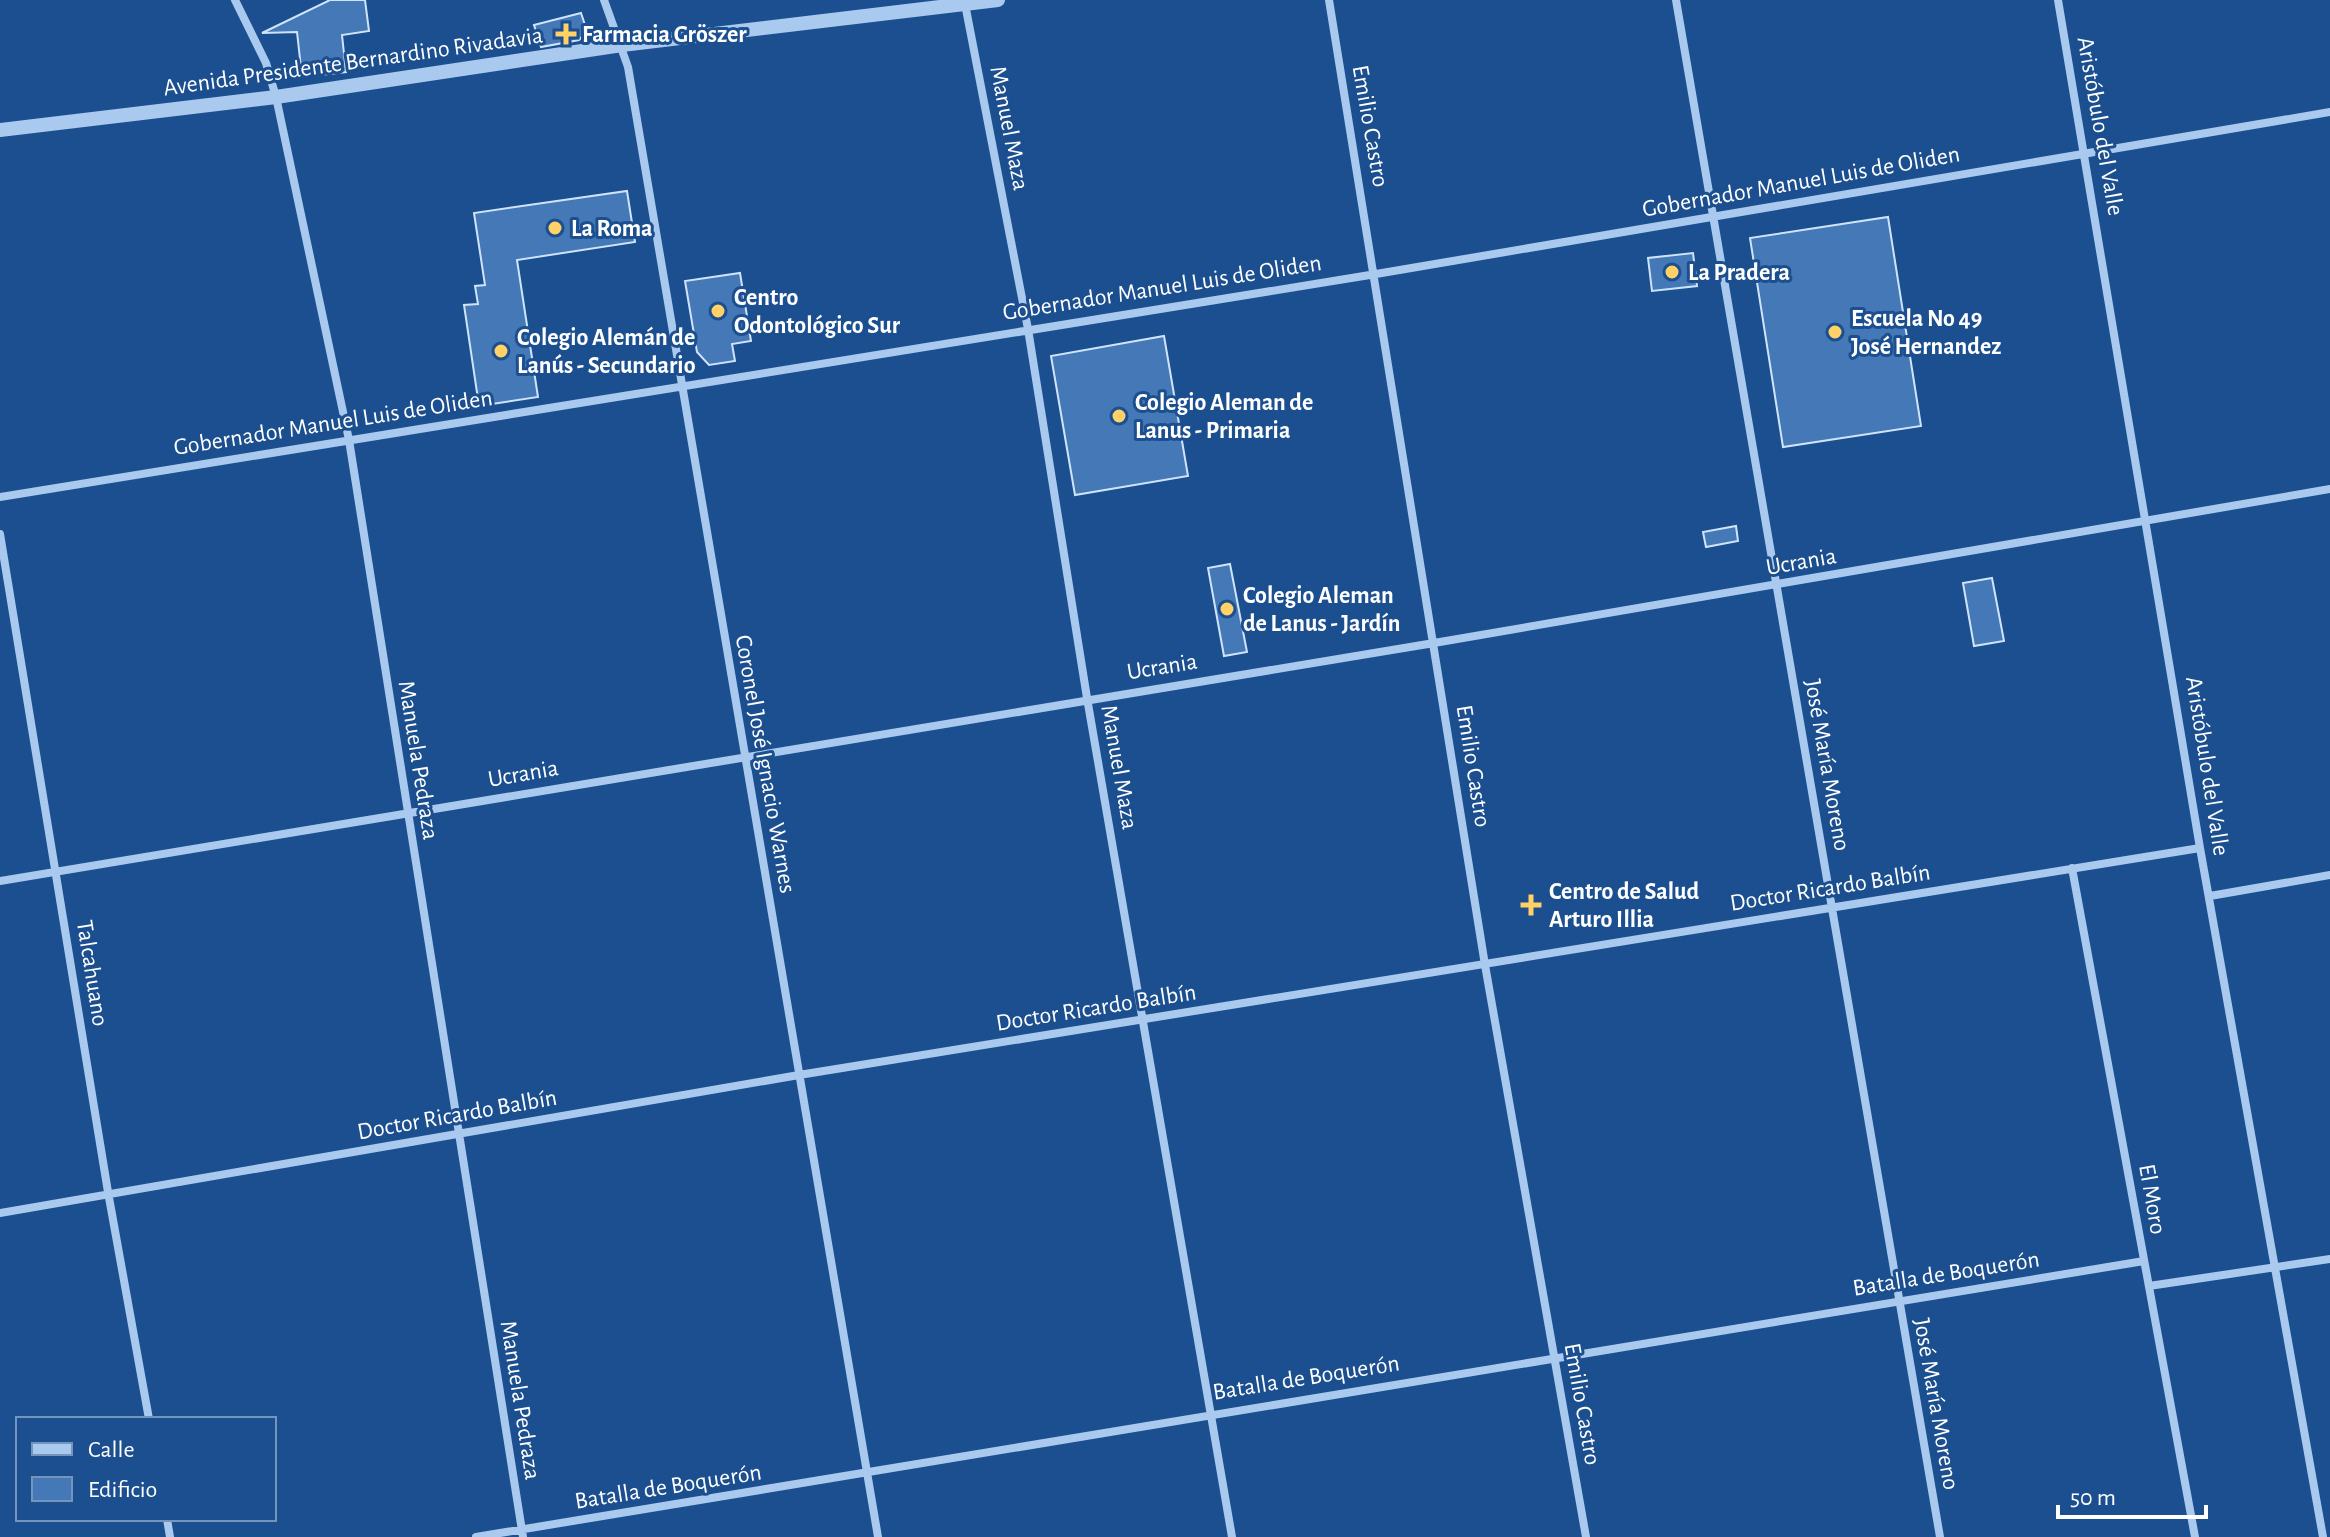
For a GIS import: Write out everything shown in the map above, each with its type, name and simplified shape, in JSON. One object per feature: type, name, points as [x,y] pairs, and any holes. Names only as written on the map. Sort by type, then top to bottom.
[{"type":"street","name":"Manuela Pedraza","points":[[235,0],[266,63],[276,97],[349,440],[522,1533]]},
{"type":"street","name":"Coronel José Ignacio Warnes","points":[[604,0],[622,45],[878,1537]]},
{"type":"street","name":"Avenida Presidente Bernardino Rivadavia","points":[[0,130],[276,97],[622,45],[998,0]]},
{"type":"street","name":"Emilio Castro","points":[[1329,0],[1376,274],[1485,965],[1586,1537]]},
{"type":"street","name":"José María Moreno","points":[[1676,0],[1716,216],[1775,586],[1833,905],[1940,1537]]},
{"type":"street","name":"Aristóbulo del Valle","points":[[2058,0],[2200,848],[2323,1537]]},
{"type":"street","name":"Manuel Maza","points":[[965,4],[1028,329],[1087,698],[1232,1537]]},
{"type":"street","name":"Gobernador Manuel Luis de Oliden","points":[[0,497],[1376,274],[2330,112]]},
{"type":"street","name":"Ucrania","points":[[0,881],[1775,586],[2330,489]]},
{"type":"street","name":"Talcahuano","points":[[0,534],[108,1192],[149,1417]]},
{"type":"street","name":"Doctor Ricardo Balbín","points":[[0,1213],[799,1075],[1485,965],[1833,905],[2200,848]]},
{"type":"street","name":"El Moro","points":[[2072,868],[2195,1537]]},
{"type":"street","points":[[2210,896],[2330,875]]},
{"type":"street","points":[[2149,1286],[2330,1259]]},
{"type":"street","name":"Batalla de Boquerón","points":[[476,1537],[522,1533],[1211,1413],[2144,1261]]},
{"type":"building","points":[[330,0],[365,0],[369,31],[342,35],[346,72],[302,77],[297,32],[262,33]]},
{"type":"building","points":[[581,13],[587,31],[579,40],[541,47],[534,25]]},
{"type":"building","points":[[627,191],[635,242],[517,260],[538,397],[479,406],[464,305],[478,304],[475,286],[485,285],[474,213]]},
{"type":"building","name":"Escuela No 49 José Hernandez","points":[[1888,217],[1921,426],[1783,447],[1750,238]]},
{"type":"building","name":"La Pradera","points":[[1693,253],[1697,286],[1652,291],[1648,258]]},
{"type":"building","name":"Centro Odontológico Sur","points":[[740,273],[751,341],[732,344],[735,361],[709,365],[697,352],[685,281]]},
{"type":"building","name":"Colegio Aleman de Lanus - Primaria","points":[[1164,336],[1188,476],[1075,495],[1051,356]]},
{"type":"building","points":[[1736,526],[1738,541],[1706,547],[1703,532]]},
{"type":"building","name":"Colegio Aleman de Lanus - Jardín","points":[[1230,564],[1247,652],[1224,656],[1208,568]]},
{"type":"building","points":[[1992,578],[2004,641],[1974,646],[1963,583]]},
{"type":"place","name":"Farmacia Gröszer","points":[[566,34]]},
{"type":"place","name":"La Roma","points":[[555,228]]},
{"type":"place","name":"La Pradera","points":[[1672,272]]},
{"type":"place","name":"Centro Odontológico Sur","points":[[718,311]]},
{"type":"place","name":"Escuela No 49 José Hernandez","points":[[1835,332]]},
{"type":"place","name":"Colegio Alemán de Lanús - Secundario","points":[[501,351]]},
{"type":"place","name":"Colegio Aleman de Lanus - Primaria","points":[[1119,416]]},
{"type":"place","name":"Colegio Aleman de Lanus - Jardín","points":[[1227,609]]},
{"type":"place","name":"Centro de Salud Arturo Illia","points":[[1531,905]]}]
